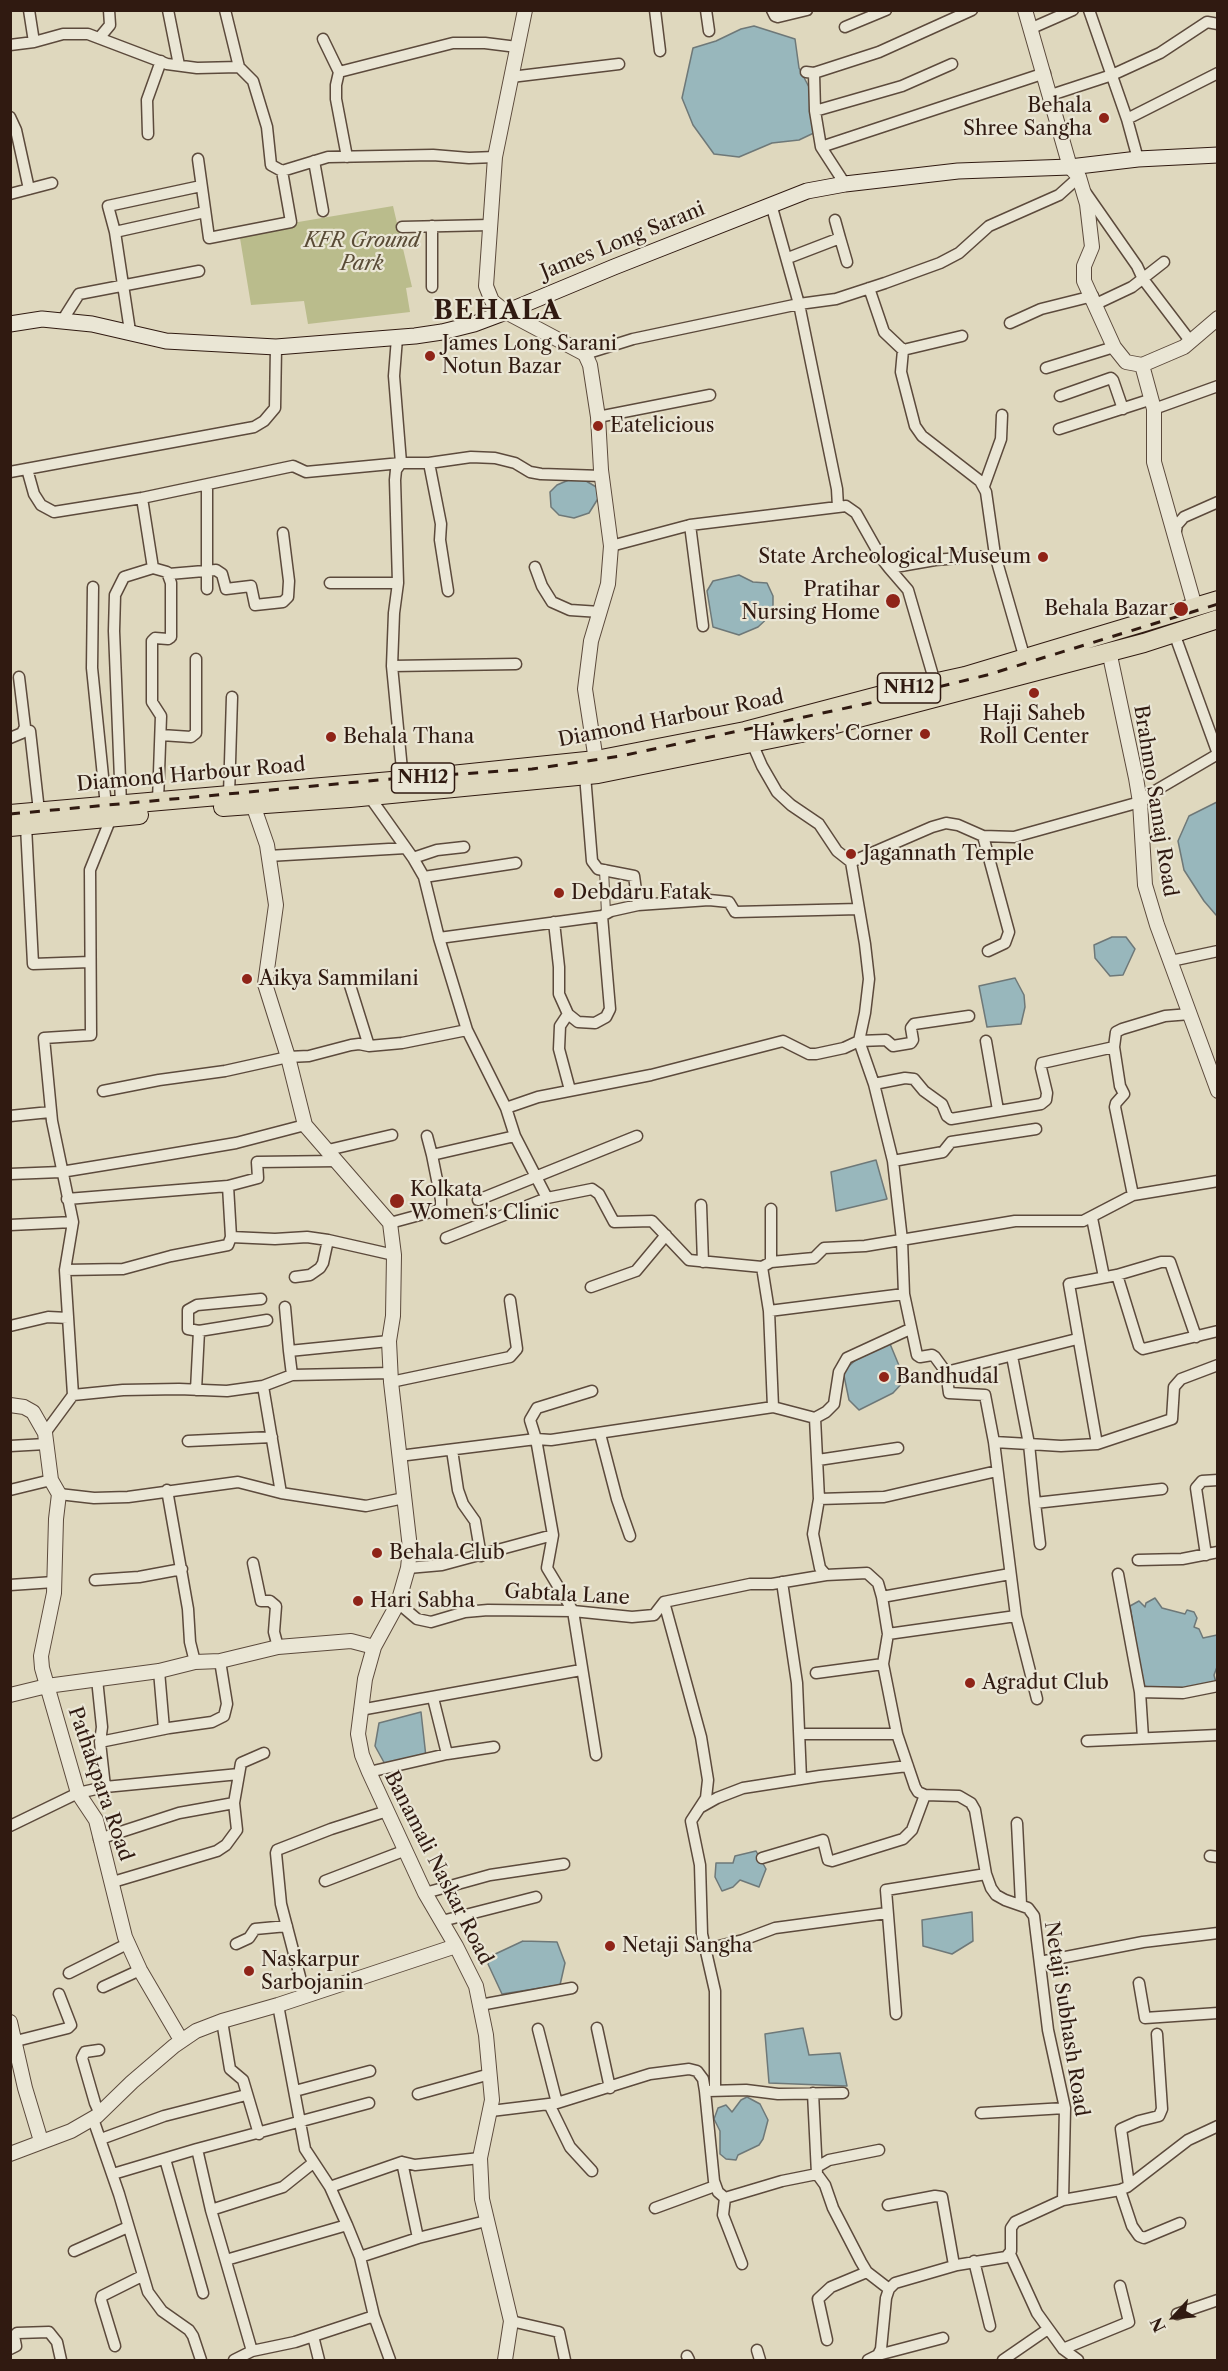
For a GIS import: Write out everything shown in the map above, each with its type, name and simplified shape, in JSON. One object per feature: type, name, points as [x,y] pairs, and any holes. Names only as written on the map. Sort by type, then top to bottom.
[{"type":"highway","name":"Diamond Harbour Road","points":[[18,826],[158,801],[229,795],[250,798],[369,796],[593,770],[752,743],[801,733],[937,690],[1025,659],[1218,600]]},
{"type":"highway","name":"Diamond Harbour Road","points":[[10,814],[113,809],[250,798],[403,780],[593,770],[745,731],[1109,651],[1218,619]]},
{"type":"main road","name":"James Long Sarani","points":[[10,324],[42,319],[130,331],[166,341],[276,347],[397,338],[442,332],[506,312],[771,204],[807,192],[845,184],[958,171],[1077,176],[1138,159],[1218,156]]},
{"type":"street","points":[[29,10],[34,42]]},
{"type":"street","points":[[100,37],[110,25],[109,10]]},
{"type":"street","points":[[168,10],[179,65]]},
{"type":"street","points":[[225,10],[239,68],[253,81],[267,127],[271,165],[282,171],[328,158],[433,155],[469,158],[495,157]]},
{"type":"street","points":[[525,10],[495,157],[486,286],[492,301],[506,312],[585,354],[590,365],[598,417],[602,476],[611,546],[608,584],[587,661],[585,689],[593,770],[592,861],[594,867],[633,876],[638,905]]},
{"type":"street","points":[[655,10],[660,51]]},
{"type":"street","points":[[706,10],[709,31]]},
{"type":"street","points":[[772,10],[774,16],[778,17],[807,10]]},
{"type":"street","points":[[844,27],[886,10]]},
{"type":"street","points":[[845,184],[821,147],[810,73],[879,52],[972,10]]},
{"type":"street","points":[[1025,10],[1087,204],[1092,247],[1084,266],[1084,281],[1114,347],[1126,362],[1142,365],[1184,347],[1218,318]]},
{"type":"street","points":[[1032,28],[1073,10]]},
{"type":"street","points":[[1089,10],[1127,119],[1138,159]]},
{"type":"street","points":[[1051,95],[1112,75],[1160,53],[1207,22],[1218,24]]},
{"type":"street","points":[[10,45],[34,42],[63,34],[88,34],[161,61],[197,68],[239,68]]},
{"type":"street","points":[[322,39],[339,72],[336,99],[347,157]]},
{"type":"street","points":[[339,72],[453,43],[485,43],[517,47]]},
{"type":"street","points":[[148,134],[147,100],[161,61]]},
{"type":"street","points":[[511,77],[619,64]]},
{"type":"street","points":[[815,111],[902,86],[952,64]]},
{"type":"street","points":[[821,147],[1045,73]]},
{"type":"street","points":[[1127,119],[1218,74]]},
{"type":"street","points":[[10,117],[16,130],[29,189]]},
{"type":"street","points":[[198,159],[208,238],[291,222],[282,171]]},
{"type":"street","points":[[314,161],[323,211]]},
{"type":"street","points":[[1077,176],[1137,266],[1143,279],[1191,342]]},
{"type":"street","points":[[585,354],[633,339],[799,304],[836,299],[924,269],[959,253],[989,226],[1059,195],[1077,176]]},
{"type":"street","points":[[10,194],[52,183]]},
{"type":"street","points":[[130,331],[115,232],[108,207],[201,186]]},
{"type":"street","points":[[771,204],[788,258],[799,304],[837,489],[838,507]]},
{"type":"street","points":[[115,232],[205,212]]},
{"type":"street","points":[[835,220],[847,262]]},
{"type":"street","points":[[402,227],[490,225]]},
{"type":"street","points":[[432,226],[432,287]]},
{"type":"street","points":[[788,258],[840,238]]},
{"type":"street","points":[[1010,323],[1041,309],[1122,293],[1164,262]]},
{"type":"street","points":[[62,321],[80,294],[199,271]]},
{"type":"street","points":[[869,288],[884,332],[903,350]]},
{"type":"street","points":[[903,350],[962,336]]},
{"type":"street","points":[[397,338],[394,376],[401,463],[396,470],[395,480],[398,583],[393,625],[392,666],[403,780]]},
{"type":"street","points":[[10,472],[254,427],[264,421],[275,408],[276,347]]},
{"type":"street","points":[[1046,368],[1114,347]]},
{"type":"street","points":[[903,350],[901,372],[915,426],[922,436],[984,486]]},
{"type":"street","points":[[1142,365],[1153,404],[1154,462],[1195,607]]},
{"type":"street","points":[[1060,396],[1111,378],[1123,409]]},
{"type":"street","points":[[1059,429],[1123,409],[1153,404],[1218,386]]},
{"type":"street","points":[[598,417],[710,396]]},
{"type":"street","points":[[1002,415],[1000,439],[984,486],[995,555],[1025,659]]},
{"type":"street","points":[[27,469],[34,494],[41,505],[54,512],[207,486],[233,478],[293,466],[306,472],[401,463],[429,463],[471,457],[495,458],[515,463],[530,472],[602,476]]},
{"type":"street","points":[[429,463],[441,524],[440,540],[448,591]]},
{"type":"street","points":[[207,486],[207,589]]},
{"type":"street","points":[[142,498],[153,568]]},
{"type":"street","points":[[1175,536],[1177,525],[1184,517],[1218,502]]},
{"type":"street","points":[[611,546],[690,525],[846,506],[856,513],[882,559],[908,591],[937,690]]},
{"type":"street","points":[[690,525],[703,626]]},
{"type":"street","points":[[10,1446],[46,1438],[73,1395],[65,1270],[73,1222],[50,1112],[44,1038],[91,1035],[90,870],[113,809],[115,595],[124,577],[153,568],[164,570],[169,574],[216,570],[222,574],[226,589],[251,586],[255,605],[283,602],[288,597],[289,581],[283,533]]},
{"type":"street","points":[[889,568],[935,560],[995,555]]},
{"type":"street","points":[[535,567],[542,586],[552,602],[570,610],[600,612]]},
{"type":"street","points":[[158,801],[161,735],[160,712],[153,702],[152,641],[155,638],[168,639],[172,631],[169,574]]},
{"type":"street","points":[[330,583],[398,583]]},
{"type":"street","points":[[93,587],[92,668],[113,809]]},
{"type":"street","points":[[851,862],[946,823],[958,825],[983,836],[1014,837],[1140,802],[1218,754],[1174,633]]},
{"type":"street","name":"Brahmo Samaj Road","points":[[1109,651],[1140,802],[1145,885],[1157,925],[1218,1091]]},
{"type":"street","points":[[161,735],[195,736],[196,659]]},
{"type":"street","points":[[392,666],[516,664]]},
{"type":"street","points":[[10,738],[22,733],[25,727],[19,677]]},
{"type":"street","points":[[229,795],[232,697]]},
{"type":"street","points":[[30,731],[39,812]]},
{"type":"street","points":[[752,743],[777,792],[791,805],[819,824],[837,851],[851,862],[869,980],[865,1013],[858,1041],[874,1084],[893,1161],[902,1240],[904,1294],[910,1329],[917,1355],[920,1357],[932,1355],[946,1372],[949,1393],[985,1395],[994,1442],[1016,1616],[1037,1699]]},
{"type":"street","points":[[369,796],[414,858],[424,877],[439,938],[467,1030],[506,1108],[515,1136],[548,1198]]},
{"type":"street","points":[[250,798],[262,830],[276,906],[265,984],[288,1057],[305,1125],[390,1223],[438,1210],[441,1206],[427,1136]]},
{"type":"street","points":[[18,826],[33,964],[90,963]]},
{"type":"street","points":[[983,836],[1009,932],[1005,944],[988,951]]},
{"type":"street","points":[[414,858],[437,849],[464,847]]},
{"type":"street","points":[[268,856],[406,848]]},
{"type":"street","points":[[424,877],[516,863]]},
{"type":"street","points":[[554,922],[560,994],[568,1014],[578,1022],[595,1023],[606,1017],[610,1009],[604,915],[604,869]]},
{"type":"street","points":[[439,938],[604,915],[638,905],[709,900],[729,902],[735,912],[859,909]]},
{"type":"street","points":[[1171,961],[1218,951]]},
{"type":"street","points":[[348,979],[369,1046]]},
{"type":"street","points":[[568,1014],[560,1026],[558,1035],[560,1056],[570,1090]]},
{"type":"street","points":[[1133,1195],[1115,1107],[1124,1094],[1120,1086],[1114,1047],[1116,1032],[1165,1016],[1190,1014]]},
{"type":"street","points":[[506,1108],[538,1096],[651,1075],[783,1041],[809,1054],[844,1048],[858,1041],[886,1040],[893,1046],[911,1043],[913,1040],[911,1028],[914,1024],[969,1016]]},
{"type":"street","points":[[104,1091],[159,1080],[225,1071],[288,1057],[309,1056],[359,1044],[369,1046],[402,1043],[467,1030]]},
{"type":"street","points":[[986,1041],[998,1110]]},
{"type":"street","points":[[874,1084],[914,1079],[924,1091],[942,1104],[947,1116],[951,1119],[1041,1104],[1046,1100],[1047,1093],[1041,1068],[1042,1063],[1046,1060],[1114,1047]]},
{"type":"street","points":[[10,1116],[50,1112]]},
{"type":"street","points":[[10,1174],[61,1172],[236,1143],[305,1125]]},
{"type":"street","points":[[893,1161],[943,1152],[951,1142],[1036,1129]]},
{"type":"street","points":[[67,1199],[228,1186],[258,1178],[257,1162],[332,1155],[392,1135]]},
{"type":"street","points":[[432,1155],[515,1136]]},
{"type":"street","points":[[478,1200],[637,1136]]},
{"type":"street","points":[[446,1238],[548,1198],[592,1189],[599,1194],[614,1222],[652,1221],[685,1257],[695,1262],[766,1264],[814,1258],[824,1248],[865,1246],[1015,1221],[1083,1221],[1133,1195],[1218,1181]]},
{"type":"street","points":[[65,1270],[123,1269],[171,1256],[228,1245],[231,1237],[228,1186]]},
{"type":"street","points":[[701,1205],[703,1262]]},
{"type":"street","points":[[771,1209],[766,1264],[773,1407]]},
{"type":"street","points":[[1092,1218],[1104,1277]]},
{"type":"street","points":[[10,1225],[73,1222]]},
{"type":"street","name":"Banamali Naskar Road","points":[[390,1223],[394,1255],[393,1316],[389,1341],[391,1377],[410,1548],[408,1568],[398,1603],[374,1647],[365,1678],[358,1734],[362,1755],[369,1772],[425,1893],[476,1986],[486,2035],[490,2074],[491,2111],[480,2158],[482,2199],[511,2321],[505,2361]]},
{"type":"street","points":[[591,1287],[636,1271],[666,1234]]},
{"type":"street","points":[[231,1237],[275,1239],[307,1237],[394,1255]]},
{"type":"street","points":[[295,1277],[310,1275],[317,1271],[323,1263],[328,1240]]},
{"type":"street","points":[[1097,1444],[1069,1284],[1117,1275],[1161,1262],[1170,1262],[1196,1337]]},
{"type":"street","points":[[1117,1275],[1139,1346],[1148,1349],[1218,1331]]},
{"type":"street","points":[[769,1311],[904,1294]]},
{"type":"street","points":[[261,1299],[197,1305],[188,1310],[188,1329],[199,1331],[267,1320]]},
{"type":"street","points":[[73,1395],[123,1390],[227,1391],[263,1386],[292,1375],[391,1377],[510,1357],[517,1349],[510,1300]]},
{"type":"street","points":[[285,1307],[292,1375]]},
{"type":"street","points":[[10,1326],[48,1317],[68,1318]]},
{"type":"street","points":[[399,1456],[536,1439],[551,1440],[600,1434],[773,1407],[815,1418],[834,1404],[839,1372],[847,1359],[910,1329]]},
{"type":"street","points":[[196,1390],[199,1331]]},
{"type":"street","points":[[946,1372],[1077,1340]]},
{"type":"street","points":[[289,1351],[389,1341]]},
{"type":"street","points":[[1012,1356],[1029,1444],[1040,1544]]},
{"type":"street","points":[[994,1442],[1061,1446],[1097,1444],[1172,1419],[1174,1388],[1180,1379],[1218,1365]]},
{"type":"street","points":[[263,1386],[281,1493]]},
{"type":"street","points":[[592,1391],[537,1408],[530,1420],[536,1439],[553,1535],[547,1568],[573,1611],[596,1755]]},
{"type":"street","points":[[10,1405],[24,1407],[33,1412],[46,1438],[51,1480],[59,1494],[117,1497],[238,1482],[281,1493],[366,1506],[404,1498]]},
{"type":"street","points":[[815,1418],[819,1499],[813,1534],[820,1568],[826,1575]]},
{"type":"street","points":[[600,1434],[617,1499],[630,1536]]},
{"type":"street","points":[[188,1441],[272,1437]]},
{"type":"street","points":[[818,1460],[898,1448]]},
{"type":"street","points":[[452,1450],[458,1490],[463,1504],[475,1521],[481,1556]]},
{"type":"street","points":[[819,1499],[884,1497],[997,1471]]},
{"type":"street","points":[[10,1490],[51,1480]]},
{"type":"street","points":[[1206,1555],[1196,1488],[1202,1481],[1218,1480]]},
{"type":"street","points":[[1035,1503],[1162,1489]]},
{"type":"street","points":[[168,1490],[190,1622],[190,1642],[195,1662]]},
{"type":"street","name":"Pathakpara Road","points":[[59,1494],[54,1582],[41,1656],[42,1668],[78,1793],[96,1820],[125,1937],[140,1970],[181,2040]]},
{"type":"street","points":[[408,1568],[442,1565],[553,1535]]},
{"type":"street","points":[[1138,1560],[1182,1559],[1218,1552]]},
{"type":"street","points":[[253,1563],[261,1601],[270,1601],[276,1606],[274,1632],[278,1647]]},
{"type":"street","points":[[95,1580],[139,1577],[182,1569]]},
{"type":"street","points":[[725,2198],[715,2186],[710,2091],[715,1991],[701,1924],[703,1902],[700,1865],[690,1821],[706,1798],[708,1788],[705,1759],[664,1602],[750,1584],[826,1575],[867,1573],[878,1583],[882,1597],[888,1634],[883,1664],[897,1734],[918,1792],[925,1795],[912,1830],[903,1839],[832,1861],[828,1860],[823,1840],[762,1858]]},
{"type":"street","points":[[882,1597],[1010,1574]]},
{"type":"street","points":[[1118,1574],[1140,1692],[1143,1738]]},
{"type":"street","points":[[10,1585],[54,1582]]},
{"type":"street","points":[[782,1582],[797,1683],[801,1779]]},
{"type":"street","name":"Gabtala Lane","points":[[398,1603],[417,1619],[426,1622],[465,1612],[488,1610],[573,1611],[632,1617],[654,1615],[664,1602]]},
{"type":"street","points":[[888,1634],[1016,1616]]},
{"type":"street","points":[[10,1695],[48,1686],[159,1671],[195,1662],[220,1661],[278,1647],[351,1641],[374,1647]]},
{"type":"street","points":[[100,1742],[212,1722],[224,1716],[227,1704],[220,1661]]},
{"type":"street","points":[[816,1673],[883,1664]]},
{"type":"street","points":[[360,1710],[581,1670]]},
{"type":"street","points":[[159,1671],[164,1729]]},
{"type":"street","points":[[98,1679],[102,1727],[100,1742],[105,1787]]},
{"type":"street","points":[[1140,1692],[1183,1693],[1218,1686]]},
{"type":"street","points":[[433,1698],[447,1754]]},
{"type":"street","points":[[806,1734],[897,1734]]},
{"type":"street","points":[[1087,1741],[1218,1735]]},
{"type":"street","points":[[369,1772],[447,1754],[494,1747]]},
{"type":"street","points":[[112,1882],[222,1849],[233,1839],[237,1830],[234,1803],[241,1763],[264,1753]]},
{"type":"street","points":[[701,1807],[743,1788],[908,1766]]},
{"type":"street","points":[[10,1826],[78,1793],[105,1787],[239,1774]]},
{"type":"street","name":"Netaji Subhash Road","points":[[925,1795],[959,1796],[971,1803],[975,1810],[986,1874],[996,1895],[1021,1904],[1028,1908],[1034,1916],[1048,2030],[1065,2108],[1063,2200]]},
{"type":"street","points":[[99,1839],[179,1813],[234,1803]]},
{"type":"street","points":[[305,1996],[281,1904],[277,1850],[387,1811]]},
{"type":"street","points":[[1017,1823],[1021,1904]]},
{"type":"street","points":[[325,1881],[406,1850]]},
{"type":"street","points":[[425,1893],[490,1875],[564,1864]]},
{"type":"street","points":[[896,2014],[886,1890],[986,1874]]},
{"type":"street","points":[[442,1921],[536,1897]]},
{"type":"street","points":[[707,1949],[743,1940],[775,1928],[887,1913]]},
{"type":"street","points":[[236,1944],[249,1938],[255,1929],[287,1926]]},
{"type":"street","points":[[1040,1962],[1143,1942],[1218,1933]]},
{"type":"street","points":[[69,1973],[129,1943]]},
{"type":"street","points":[[10,2154],[71,2131],[97,2116],[181,2040],[222,2021],[279,2006],[456,1946]]},
{"type":"street","points":[[103,1987],[140,1970]]},
{"type":"street","points":[[1139,1983],[1145,2018],[1217,2014]]},
{"type":"street","points":[[480,2005],[572,1988]]},
{"type":"street","points":[[16,2041],[68,2028],[71,2025],[59,1994]]},
{"type":"street","points":[[279,2006],[305,2149],[330,2187],[360,2257],[375,2316],[390,2361]]},
{"type":"street","points":[[222,2021],[230,2069],[240,2076],[259,2134]]},
{"type":"street","points":[[10,2022],[41,2141]]},
{"type":"street","points":[[597,2028],[610,2088]]},
{"type":"street","points":[[538,2029],[553,2103],[570,2147],[592,2170]]},
{"type":"street","points":[[1157,2034],[1162,2109],[1159,2116],[1121,2129],[1124,2187],[1132,2226],[1138,2236],[1144,2238],[1180,2223]]},
{"type":"street","points":[[99,2050],[85,2052],[82,2058],[95,2103],[101,2139],[142,2276],[148,2292],[157,2305],[184,2325],[193,2336],[201,2361]]},
{"type":"street","points":[[491,2111],[553,2103],[610,2088],[650,2074],[689,2069],[698,2071],[710,2091]]},
{"type":"street","points":[[295,2091],[370,2071]]},
{"type":"street","points":[[418,2094],[490,2074]]},
{"type":"street","points":[[710,2091],[746,2090],[778,2094],[843,2093]]},
{"type":"street","points":[[813,2093],[817,2170],[846,2235],[867,2272],[889,2289]]},
{"type":"street","points":[[101,2139],[164,2116],[246,2095]]},
{"type":"street","points":[[113,2174],[369,2103]]},
{"type":"street","points":[[981,2113],[1065,2108]]},
{"type":"street","points":[[1078,2361],[1063,2349],[1037,2313],[1010,2254],[1010,2232],[1013,2224],[1063,2200],[1124,2187],[1188,2140],[1218,2126]]},
{"type":"street","points":[[197,2149],[211,2210],[252,2351]]},
{"type":"street","points":[[725,2198],[817,2170],[829,2160],[879,2150]]},
{"type":"street","points":[[330,2187],[402,2162],[416,2165],[480,2158]]},
{"type":"street","points":[[165,2159],[203,2294]]},
{"type":"street","points":[[402,2162],[418,2238]]},
{"type":"street","points":[[211,2210],[283,2187],[313,2163]]},
{"type":"street","points":[[655,2208],[715,2186]]},
{"type":"street","points":[[888,2205],[935,2196],[942,2197],[954,2265]]},
{"type":"street","points":[[725,2198],[723,2215],[742,2264]]},
{"type":"street","points":[[360,2257],[418,2238],[486,2221]]},
{"type":"street","points":[[226,2260],[347,2225]]},
{"type":"street","points":[[74,2251],[128,2227]]},
{"type":"street","points":[[873,2358],[881,2349],[889,2289],[903,2280],[954,2265],[1010,2254]]},
{"type":"street","points":[[975,2261],[990,2326]]},
{"type":"street","points":[[827,2340],[818,2299],[831,2287],[867,2272]]},
{"type":"street","points":[[115,2346],[103,2308],[102,2296],[142,2276]]},
{"type":"street","points":[[1063,2349],[1129,2322],[1120,2286]]},
{"type":"street","points":[[1177,2314],[1218,2300]]},
{"type":"street","points":[[234,2361],[252,2351],[313,2336],[375,2316]]},
{"type":"street","points":[[511,2321],[559,2332],[565,2361]]},
{"type":"street","points":[[1003,2361],[1048,2329]]},
{"type":"street","points":[[10,2349],[16,2346],[14,2336],[17,2333],[49,2332],[57,2342],[61,2361]]},
{"type":"street","points":[[313,2336],[319,2361]]},
{"type":"street","points":[[873,2358],[943,2338]]},
{"type":"green space","name":"KFR Ground Park","points":[[393,206],[412,287],[406,288],[410,312],[308,324],[304,301],[251,305],[239,232]]},
{"type":"water","points":[[754,26],[795,39],[799,68],[810,89],[818,131],[799,140],[772,143],[739,157],[714,154],[693,125],[682,98],[693,48]]},
{"type":"water","points":[[571,479],[586,481],[598,488],[599,497],[589,513],[574,518],[559,515],[551,507],[550,492],[557,485]]},
{"type":"water","points":[[739,575],[753,582],[767,583],[773,596],[773,613],[758,627],[739,635],[713,627],[707,591],[713,581]]},
{"type":"water","points":[[1217,802],[1218,914],[1216,915],[1184,870],[1178,841],[1189,816]]},
{"type":"water","points":[[1112,937],[1126,937],[1135,949],[1123,975],[1110,976],[1095,958],[1094,945]]},
{"type":"water","points":[[1015,978],[1024,995],[1025,1007],[1021,1024],[987,1027],[979,986]]},
{"type":"water","points":[[876,1160],[887,1199],[836,1211],[831,1172]]},
{"type":"water","points":[[888,1339],[905,1380],[893,1393],[859,1410],[849,1400],[843,1371],[864,1353]]},
{"type":"water","points":[[1155,1598],[1162,1608],[1185,1614],[1187,1610],[1194,1612],[1197,1618],[1194,1627],[1199,1629],[1203,1638],[1217,1635],[1217,1667],[1214,1675],[1216,1683],[1211,1682],[1182,1692],[1143,1686],[1130,1606],[1139,1601],[1145,1607],[1146,1603]]},
{"type":"water","points":[[421,1712],[426,1757],[386,1766],[375,1746],[379,1723]]},
{"type":"water","points":[[756,1851],[766,1869],[759,1887],[740,1880],[733,1887],[722,1891],[715,1877],[716,1863],[733,1863],[735,1856]]},
{"type":"water","points":[[972,1912],[973,1941],[952,1954],[923,1946],[922,1920]]},
{"type":"water","points":[[523,1941],[557,1942],[565,1963],[560,1985],[502,1994],[488,1964],[491,1956]]},
{"type":"water","points":[[803,2028],[809,2055],[840,2053],[847,2086],[769,2083],[765,2034]]},
{"type":"water","points":[[747,2097],[760,2104],[768,2120],[763,2139],[759,2145],[738,2155],[736,2160],[726,2159],[720,2154],[720,2131],[714,2119],[718,2108],[726,2105],[732,2112],[741,2100]]},
{"type":"railway","points":[[10,814],[401,778],[532,769],[621,756],[893,698],[987,675],[1218,604]]},
{"type":"place","name":"Behala Shree Sangha","points":[[1104,118]]},
{"type":"place","name":"James Long Sarani Notun Bazar","points":[[430,356]]},
{"type":"place","name":"Eatelicious","points":[[598,426]]},
{"type":"place","name":"State Archeological Museum","points":[[1043,557]]},
{"type":"place","name":"Pratihar Nursing Home","points":[[893,601]]},
{"type":"place","name":"Behala Bazar","points":[[1181,609]]},
{"type":"place","name":"Haji Saheb Roll Center","points":[[1034,693]]},
{"type":"place","name":"Hawkers' Corner","points":[[925,734]]},
{"type":"place","name":"Behala Thana","points":[[331,737]]},
{"type":"place","name":"Jagannath Temple","points":[[851,854]]},
{"type":"place","name":"Debdaru Fatak","points":[[559,893]]},
{"type":"place","name":"Aikya Sammilani","points":[[247,979]]},
{"type":"place","name":"Kolkata Women's Clinic","points":[[397,1201]]},
{"type":"place","name":"Bandhudal","points":[[884,1377]]},
{"type":"place","name":"Behala Club","points":[[377,1553]]},
{"type":"place","name":"Hari Sabha","points":[[358,1601]]},
{"type":"place","name":"Agradut Club","points":[[970,1683]]},
{"type":"place","name":"Netaji Sangha","points":[[610,1946]]},
{"type":"place","name":"Naskarpur Sarbojanin","points":[[249,1971]]},
{"type":"district","name":"BEHALA","points":[[498,311]]}]
